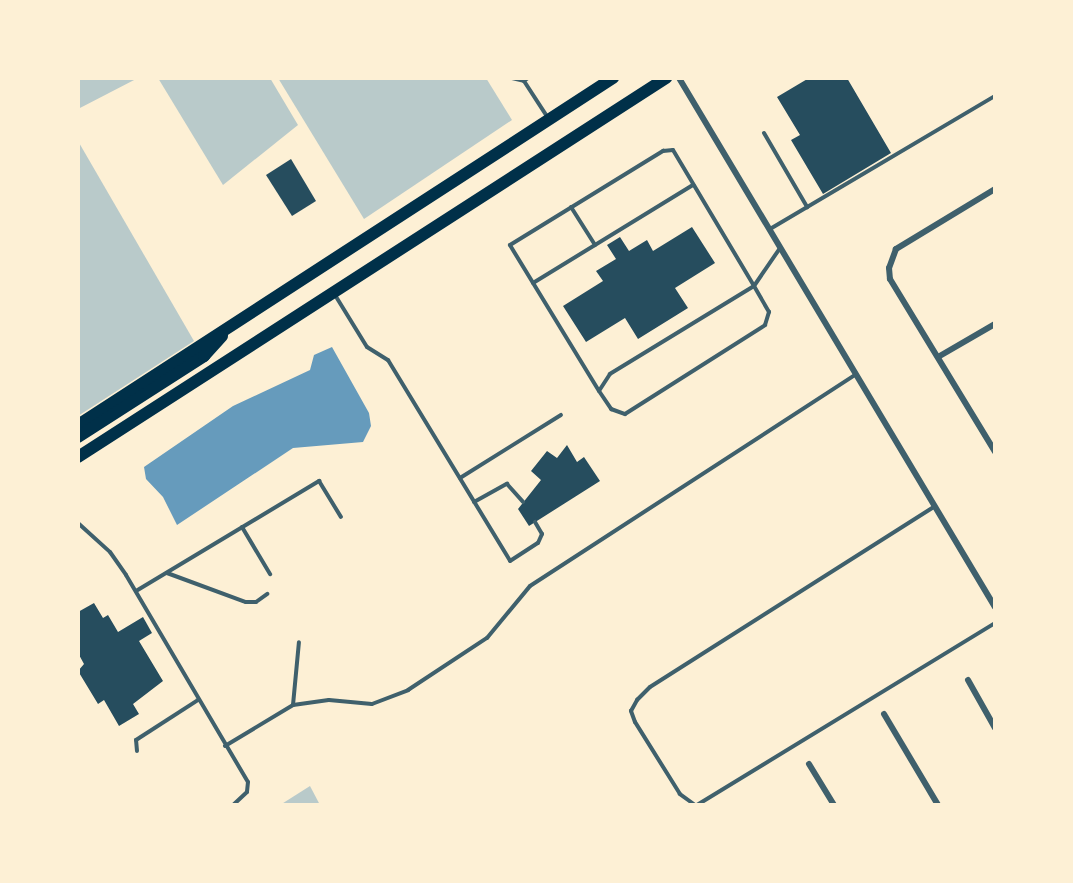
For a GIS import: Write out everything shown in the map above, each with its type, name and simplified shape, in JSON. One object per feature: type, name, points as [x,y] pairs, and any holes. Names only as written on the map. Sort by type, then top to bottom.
[{"type":"main road","points":[[78,425],[614,78]]},
{"type":"main road","points":[[78,457],[666,78]]},
{"type":"main road","points":[[78,437],[204,356],[233,324]]},
{"type":"street","points":[[679,78],[934,507],[994,603]]},
{"type":"street","points":[[995,189],[896,249],[891,257],[890,279],[995,452]]},
{"type":"street","points":[[938,357],[995,324]]},
{"type":"street","points":[[968,680],[995,728]]},
{"type":"street","points":[[884,714],[938,805]]},
{"type":"street","points":[[809,764],[834,805]]},
{"type":"lane","points":[[512,78],[526,79],[549,118]]},
{"type":"lane","points":[[769,229],[995,96]]},
{"type":"lane","points":[[764,133],[807,207]]},
{"type":"lane","points":[[673,150],[693,185],[769,312],[765,325],[753,335],[625,414],[611,409],[510,245],[663,151],[673,150]]},
{"type":"lane","points":[[533,283],[693,185]]},
{"type":"lane","points":[[571,207],[595,245]]},
{"type":"lane","points":[[599,391],[610,374],[754,286],[780,248]]},
{"type":"lane","points":[[333,291],[367,347],[388,360],[510,561],[538,543],[542,534],[535,522]]},
{"type":"lane","points":[[225,746],[293,705],[329,700],[372,704],[408,690],[487,638],[530,586],[856,374]]},
{"type":"lane","points":[[460,478],[561,415]]},
{"type":"lane","points":[[136,591],[318,481],[341,517]]},
{"type":"lane","points":[[474,502],[507,484],[523,502]]},
{"type":"lane","points":[[934,507],[650,687],[637,700],[632,711],[635,722],[680,794],[696,805],[995,623]]},
{"type":"lane","points":[[78,523],[110,552],[136,591],[248,782],[247,792],[233,805]]},
{"type":"lane","points":[[242,527],[270,574]]},
{"type":"lane","points":[[166,573],[246,602],[256,602],[267,594]]},
{"type":"lane","points":[[293,705],[299,642]]},
{"type":"lane","points":[[137,751],[136,740],[198,700]]},
{"type":"shaded area","points":[[78,78],[138,78],[78,109]]},
{"type":"shaded area","points":[[158,78],[270,78],[298,125],[223,185]]},
{"type":"shaded area","points":[[278,78],[486,78],[512,120],[364,219]]},
{"type":"shaded area","points":[[78,141],[194,341],[78,416]]},
{"type":"shaded area","points":[[310,786],[320,805],[280,805]]},
{"type":"water","points":[[332,347],[369,413],[371,426],[363,442],[293,448],[177,525],[163,497],[146,479],[144,467],[233,406],[310,370],[314,355]]},
{"type":"building","points":[[809,78],[847,78],[891,153],[823,194],[791,140],[800,135],[777,97]]},
{"type":"building","points":[[291,159],[316,201],[292,216],[266,175]]},
{"type":"building","points":[[692,227],[715,263],[675,288],[688,308],[638,339],[625,318],[586,342],[563,306],[603,281],[596,271],[616,259],[607,245],[620,237],[629,251],[647,240],[653,251]]},
{"type":"building","points":[[567,445],[577,462],[584,457],[600,481],[529,526],[518,509],[541,480],[531,471],[547,451],[557,458]]},
{"type":"building","points":[[94,603],[103,618],[108,615],[118,632],[143,617],[152,633],[139,641],[163,681],[133,704],[139,714],[119,726],[104,700],[98,704],[78,671],[84,664],[78,653],[78,612]]}]
